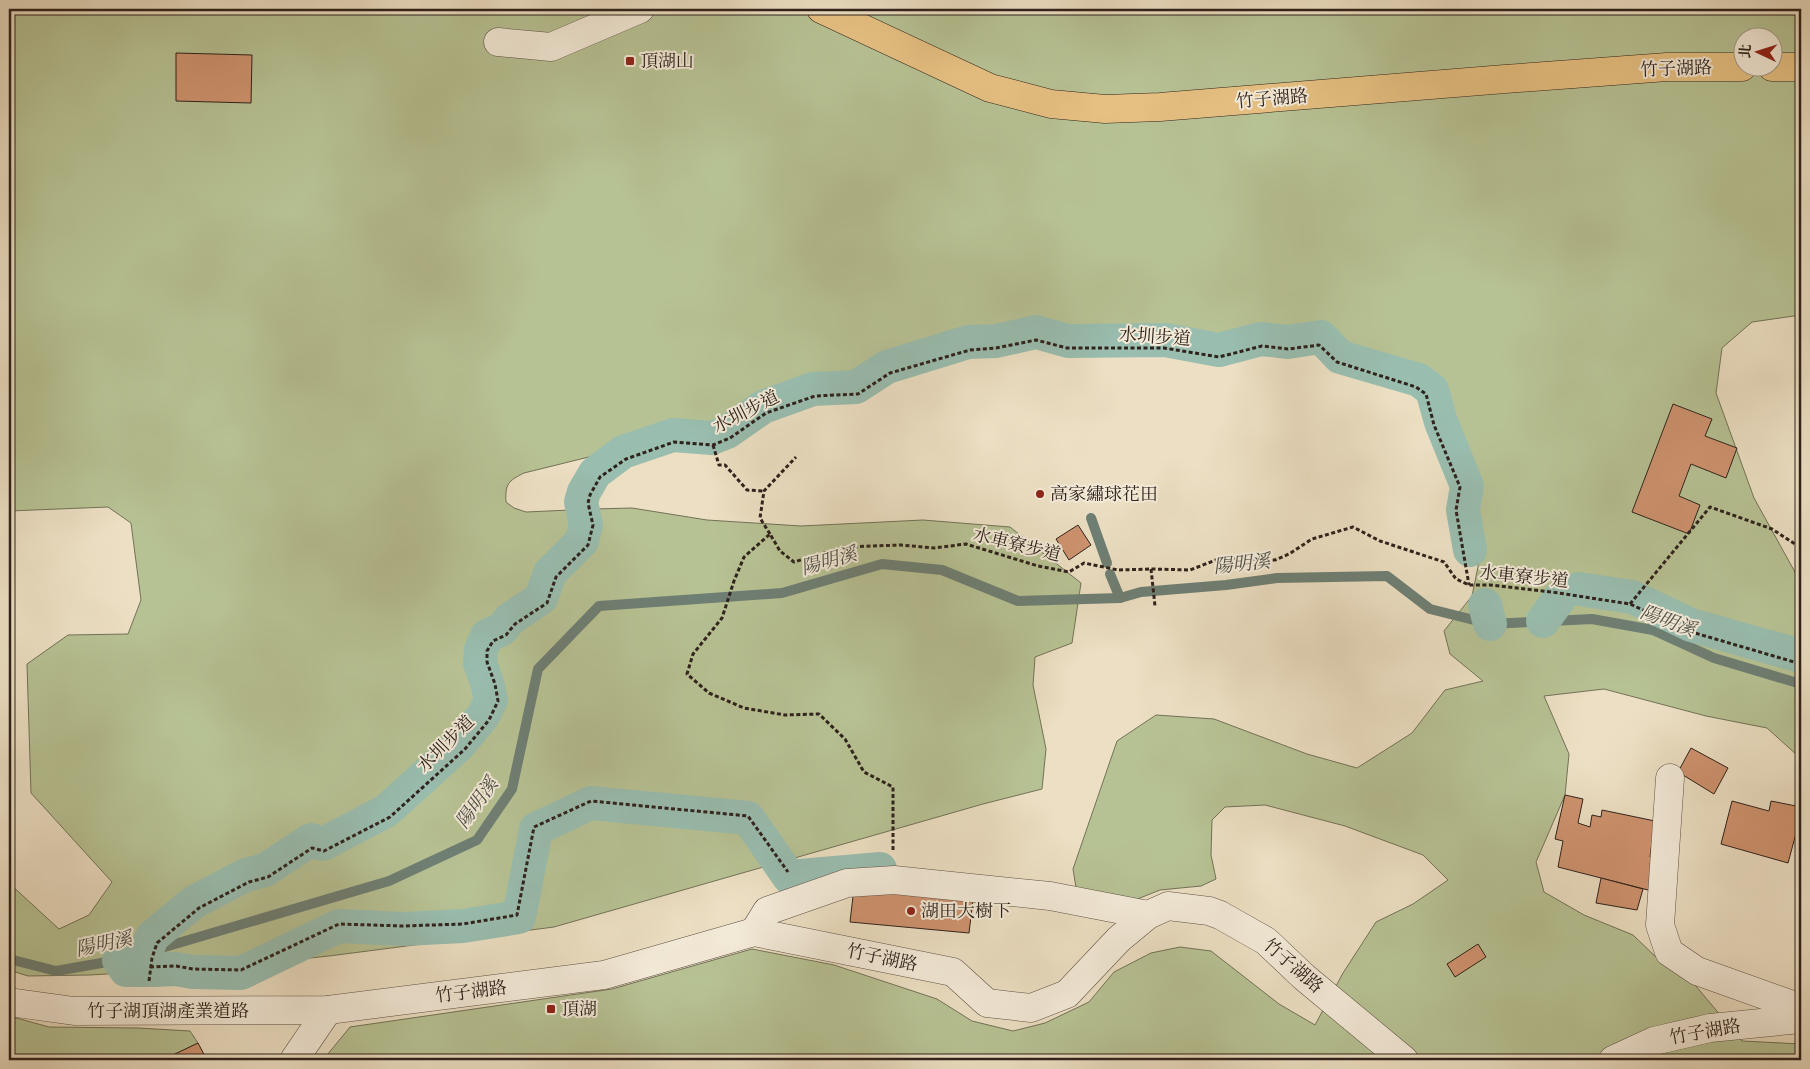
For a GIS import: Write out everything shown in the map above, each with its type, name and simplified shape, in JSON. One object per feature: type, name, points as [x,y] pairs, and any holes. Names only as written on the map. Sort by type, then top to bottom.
[{"type":"main road","name":"竹子湖路","points":[[821,9],[990,88],[1051,104],[1105,108],[1210,104],[1505,79],[1667,68],[1732,67]]},
{"type":"main road","points":[[1782,67],[1801,67]]},
{"type":"street","points":[[498,42],[551,47],[640,9]]},
{"type":"street","points":[[1670,778],[1660,925],[1669,952],[1697,971],[1801,1008]]},
{"type":"street","points":[[754,932],[767,911],[846,883],[894,880],[1050,896],[1148,915]]},
{"type":"street","name":"竹子湖路","points":[[328,1010],[604,975],[754,932],[953,972],[987,1003],[1031,1008],[1067,994],[1119,939],[1148,915],[1168,906],[1209,911],[1220,915],[1266,941],[1304,977],[1404,1060]]},
{"type":"street","name":"竹子湖頂湖產業道路","points":[[9,1002],[74,1011],[328,1010]]},
{"type":"street","points":[[294,1060],[328,1010]]},
{"type":"street","name":"竹子湖路","points":[[1612,1060],[1654,1040],[1710,1028],[1801,1019]]},
{"type":"path","name":"水圳步道","points":[[149,981],[150,967],[157,942],[199,908],[249,882],[268,877],[312,848],[324,851],[390,817],[465,749],[489,720],[498,701],[495,684],[487,662],[487,651],[493,641],[506,635],[515,624],[547,603],[556,577],[588,545],[594,525],[588,503],[590,495],[600,478],[626,459],[674,442],[713,445],[730,438],[766,414],[815,396],[858,394],[890,373],[970,350],[996,348],[1036,340],[1067,348],[1164,348],[1219,357],[1262,346],[1288,349],[1319,344],[1337,362],[1416,387],[1426,394],[1434,425],[1460,487],[1456,510],[1469,585]]},
{"type":"path","points":[[713,445],[719,465],[725,465],[747,490],[764,491]]},
{"type":"path","points":[[796,457],[764,491],[760,518],[770,534],[744,557],[722,618],[693,654],[687,674],[709,693],[744,708],[785,715],[820,714],[844,739],[864,772],[893,787],[894,880]]},
{"type":"path","points":[[1630,604],[1710,507],[1772,529],[1801,548]]},
{"type":"path","name":"水車寮步道","points":[[770,534],[780,551],[794,562],[844,547],[901,545],[934,548],[966,544],[1038,566],[1069,572],[1084,564],[1118,570],[1190,570],[1222,558],[1275,560],[1289,554],[1312,539],[1354,527],[1380,541],[1444,562],[1456,579],[1469,585],[1490,585],[1543,591],[1630,604],[1688,631],[1801,664]]},
{"type":"path","points":[[1151,569],[1155,606]]},
{"type":"path","points":[[150,967],[176,966],[193,969],[241,970],[339,924],[404,926],[462,924],[517,915],[534,827],[591,801],[748,816],[790,874]]},
{"type":"green space","points":[[9,9],[1801,9],[1801,315],[1752,322],[1722,348],[1716,393],[1754,498],[1801,583],[1801,765],[1798,756],[1767,728],[1706,716],[1604,689],[1544,696],[1569,754],[1565,795],[1536,862],[1544,892],[1584,915],[1633,935],[1658,959],[1695,985],[1742,1041],[1801,1044],[1801,1060],[323,1060],[350,1027],[612,989],[752,949],[834,965],[937,999],[972,1021],[1013,1031],[1045,1023],[1089,1002],[1114,972],[1151,953],[1180,947],[1211,951],[1279,1004],[1315,1025],[1343,973],[1376,922],[1413,904],[1448,880],[1423,855],[1345,826],[1265,805],[1225,807],[1212,820],[1211,855],[1216,879],[1201,886],[1160,890],[1100,914],[1079,906],[1073,869],[1117,741],[1156,715],[1214,719],[1307,754],[1357,768],[1412,733],[1445,690],[1483,681],[1450,654],[1444,631],[1472,596],[1481,552],[1471,491],[1452,424],[1426,387],[1370,356],[1309,338],[1025,342],[972,345],[894,369],[832,375],[690,432],[524,473],[511,481],[507,487],[506,502],[514,508],[526,512],[632,508],[707,520],[801,526],[923,520],[1010,527],[1081,583],[1072,643],[1035,657],[1033,685],[1046,749],[1042,789],[983,804],[554,927],[329,956],[215,968],[89,975],[28,976],[9,970],[9,883],[59,929],[89,915],[112,882],[31,793],[27,664],[68,635],[128,634],[141,600],[131,523],[108,507],[9,511]]},
{"type":"green space","points":[[9,1016],[49,1027],[138,1028],[190,1031],[198,1043],[173,1055],[175,1060],[9,1060]]},
{"type":"building","points":[[176,53],[252,55],[251,103],[176,101]]},
{"type":"building","points":[[1673,404],[1712,419],[1705,436],[1737,448],[1726,478],[1691,464],[1679,496],[1700,505],[1689,534],[1632,512]]},
{"type":"building","points":[[1078,525],[1091,545],[1069,560],[1056,539]]},
{"type":"building","points":[[1691,748],[1728,768],[1714,794],[1678,772]]},
{"type":"building","points":[[1565,795],[1583,799],[1578,823],[1590,827],[1592,815],[1601,817],[1602,810],[1655,821],[1650,857],[1658,859],[1652,891],[1558,867],[1563,841],[1555,839]]},
{"type":"building","points":[[1732,801],[1769,811],[1771,801],[1801,807],[1801,815],[1788,863],[1721,844]]},
{"type":"building","points":[[1601,878],[1643,889],[1637,910],[1596,903]]},
{"type":"building","name":"湖田大樹下","points":[[854,888],[973,900],[969,933],[850,922]]},
{"type":"building","points":[[1478,944],[1486,957],[1455,977],[1447,964]]},
{"type":"building","points":[[198,1043],[207,1060],[175,1060],[173,1055]]},
{"type":"waterway","points":[[146,953],[152,937],[194,902],[246,875],[265,870],[311,840],[323,844],[386,811],[460,744],[483,716],[491,700],[480,663],[481,649],[487,636],[502,629],[510,619],[541,598],[550,573],[582,541],[586,525],[581,502],[584,492],[595,473],[623,452],[673,435],[712,438],[727,432],[763,407],[813,389],[856,387],[887,367],[968,342],[996,341],[1036,332],[1068,341],[1165,340],[1219,350],[1261,339],[1288,342],[1321,337],[1340,357],[1419,380],[1432,390],[1441,422],[1467,486],[1463,510],[1470,550]]},
{"type":"waterway","points":[[1091,518],[1107,563]]},
{"type":"waterway","name":"陽明溪","points":[[9,957],[13,960],[56,971],[124,959],[389,881],[477,840],[512,789],[538,669],[599,606],[782,593],[882,564],[942,570],[1018,601],[1120,598],[1141,592],[1226,585],[1277,578],[1387,576],[1430,609],[1490,624],[1592,619],[1653,630],[1714,658],[1801,684]]},
{"type":"waterway","points":[[1110,574],[1120,598]]},
{"type":"waterway","points":[[1579,589],[1632,597],[1691,625],[1801,656]]},
{"type":"waterway","points":[[1543,621],[1559,599]]},
{"type":"waterway","points":[[1485,605],[1490,624]]},
{"type":"waterway","points":[[153,970],[176,969],[193,972],[241,973],[339,926],[404,929],[463,926],[519,917],[536,829],[591,803],[748,818],[789,877],[880,869]]},
{"type":"waterway","points":[[119,960],[126,970],[147,970]]},
{"type":"place","name":"頂湖山","points":[[630,61]]},
{"type":"place","name":"高家繡球花田","points":[[1040,494]]},
{"type":"place","name":"湖田大樹下","points":[[911,911]]},
{"type":"place","name":"頂湖","points":[[551,1009]]}]
